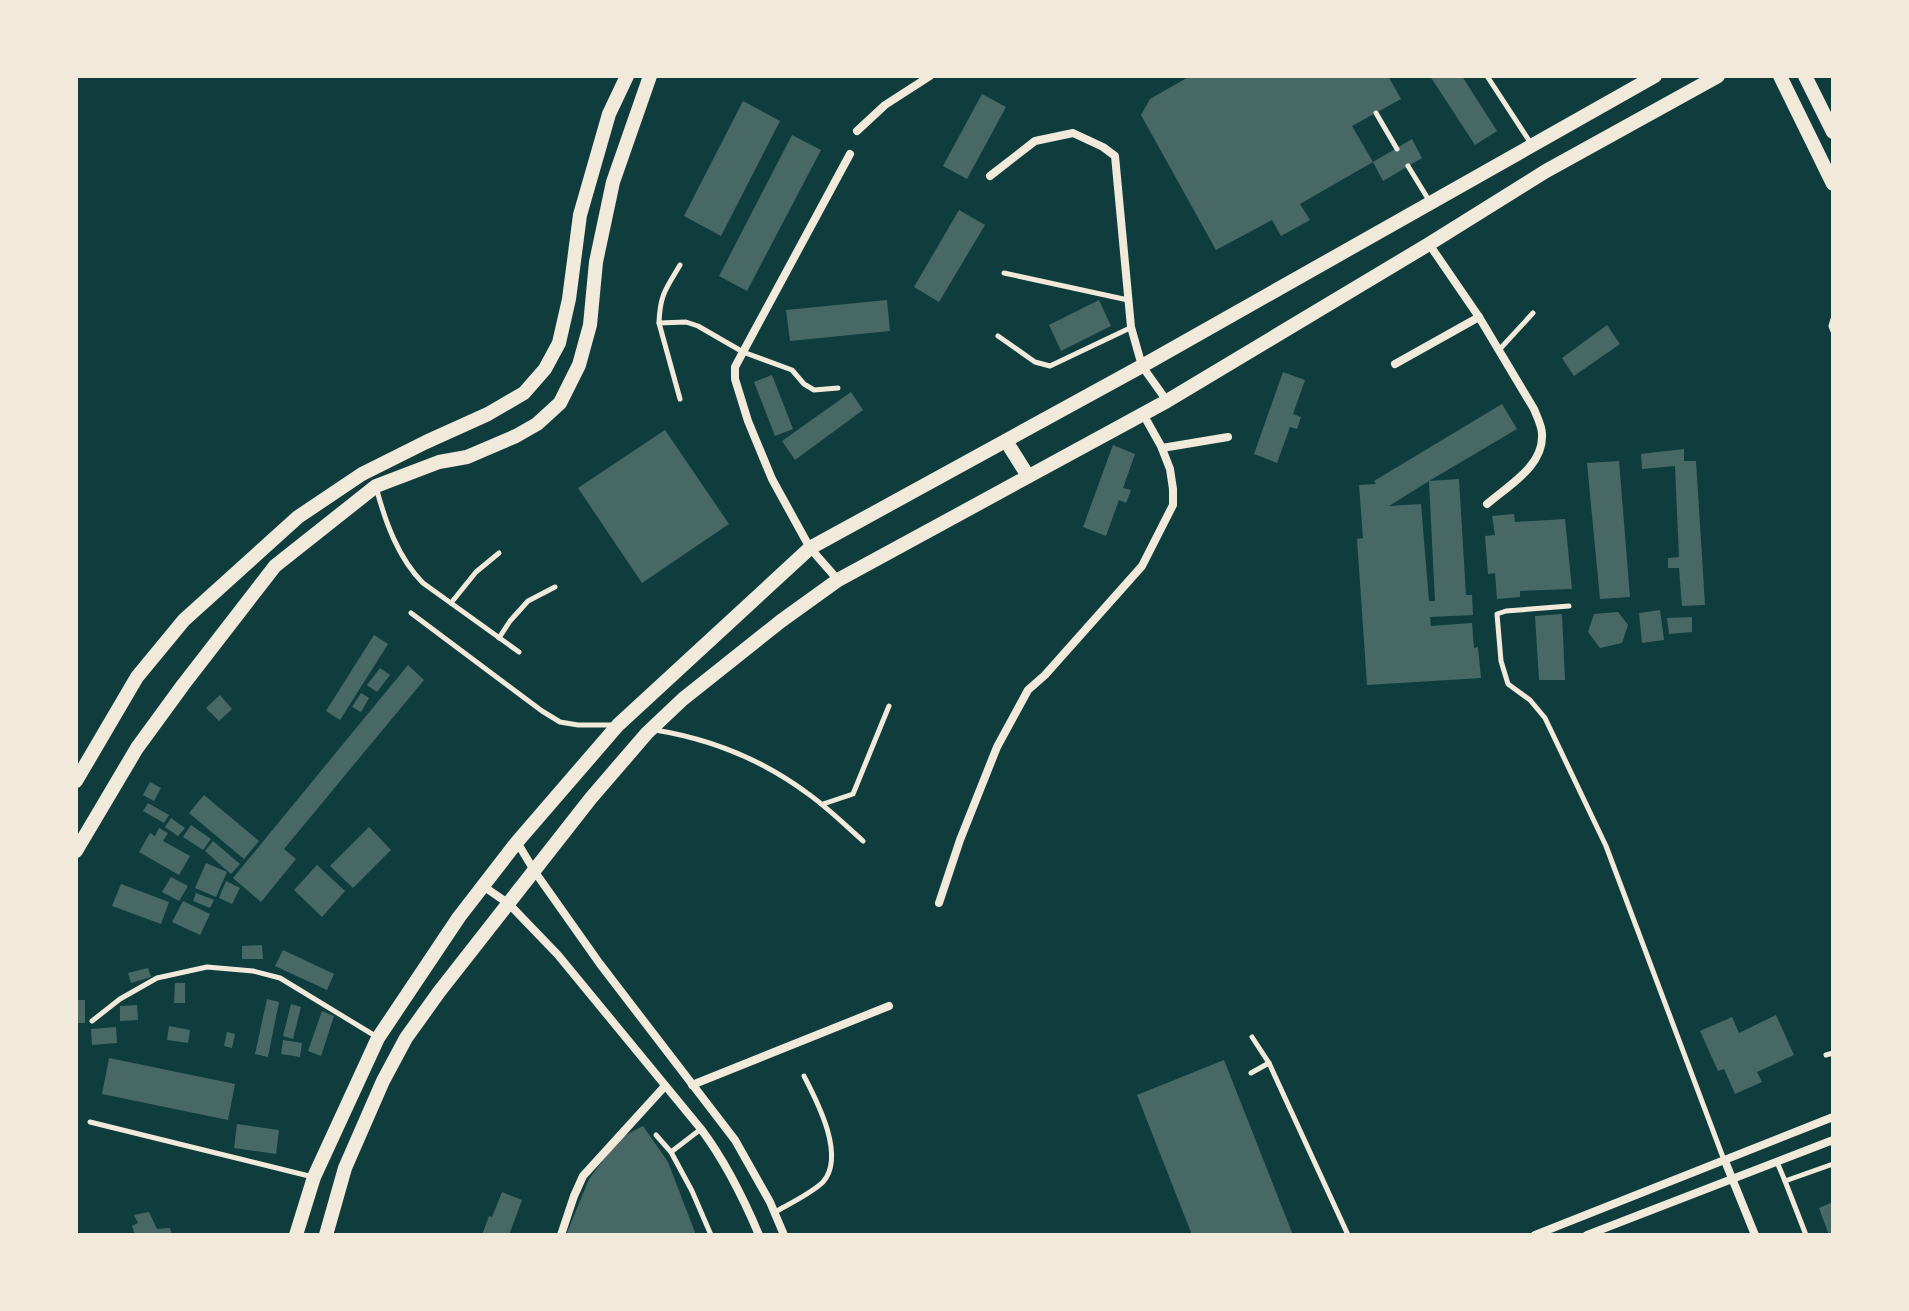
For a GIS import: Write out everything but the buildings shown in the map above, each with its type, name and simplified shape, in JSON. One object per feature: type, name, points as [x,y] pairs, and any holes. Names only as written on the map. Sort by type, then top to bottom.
[{"type":"street","points":[[76,781],[137,677],[184,620],[298,517],[362,474],[488,414],[524,393],[545,369],[559,343],[569,299],[580,215],[609,114],[627,76]]},
{"type":"street","points":[[76,851],[137,748],[275,566],[376,486],[418,469],[467,457],[493,446],[537,424],[560,403],[579,365],[590,325],[596,262],[613,182],[650,76]]},
{"type":"street","points":[[857,131],[885,105],[930,76]]},
{"type":"street","points":[[296,1235],[314,1177],[378,1038],[459,917],[517,842],[618,725],[810,548],[1142,366],[1655,76]]},
{"type":"street","points":[[326,1235],[345,1168],[383,1081],[406,1038],[591,798],[647,733],[683,699],[838,580],[1167,401],[1546,171],[1718,76]]},
{"type":"street","points":[[1780,76],[1833,184]]},
{"type":"street","points":[[1805,76],[1833,132]]},
{"type":"street","points":[[990,176],[1035,141],[1073,133],[1115,156],[1131,327],[1142,366],[1167,401]]},
{"type":"street","points":[[838,580],[810,548],[772,479],[743,407],[735,367],[850,154]]},
{"type":"street","points":[[1429,244],[1479,317],[1534,409],[1542,435],[1535,463],[1487,504]]},
{"type":"street","points":[[1395,364],[1479,317]]},
{"type":"street","points":[[939,903],[997,747],[1028,690],[1142,566],[1173,505],[1170,469],[1143,414]]},
{"type":"street","points":[[1162,448],[1228,437]]},
{"type":"street","points":[[1006,441],[1028,476]]},
{"type":"street","points":[[517,842],[600,964],[735,1140],[755,1173],[784,1235]]},
{"type":"street","points":[[483,886],[509,904],[558,955],[701,1129],[718,1151],[759,1235]]},
{"type":"street","points":[[692,1085],[889,1006]]},
{"type":"street","points":[[561,1235],[583,1176],[665,1086]]},
{"type":"street","points":[[1535,1235],[1833,1117]]},
{"type":"street","points":[[1587,1235],[1833,1140]]},
{"type":"street","points":[[1725,1161],[1755,1235]]},
{"type":"lane","points":[[1487,76],[1532,145]]},
{"type":"lane","points":[[1376,113],[1397,149]]},
{"type":"lane","points":[[1408,166],[1430,203]]},
{"type":"lane","points":[[680,265],[663,293],[659,323],[680,399]]},
{"type":"lane","points":[[1004,273],[1129,300]]},
{"type":"lane","points":[[1499,350],[1533,313]]},
{"type":"lane","points":[[1833,319],[1833,331]]},
{"type":"lane","points":[[659,323],[686,322],[698,326],[743,352],[792,370],[814,390],[838,388]]},
{"type":"lane","points":[[998,336],[1035,362],[1050,366],[1131,327]]},
{"type":"lane","points":[[376,486],[390,530],[412,572],[519,652]]},
{"type":"lane","points":[[451,603],[476,572],[499,553]]},
{"type":"lane","points":[[499,638],[528,601],[555,587]]},
{"type":"lane","points":[[1569,606],[1497,614],[1501,661],[1508,684],[1530,700],[1545,718],[1606,846],[1725,1161]]},
{"type":"lane","points":[[411,613],[560,722],[618,725]]},
{"type":"lane","points":[[822,805],[853,794],[889,706]]},
{"type":"lane","points":[[647,733],[654,730],[681,734],[723,746],[775,770],[863,841]]},
{"type":"lane","points":[[92,1021],[120,999],[157,978],[207,967],[253,971],[280,978],[378,1038]]},
{"type":"lane","points":[[1252,1037],[1269,1063],[1348,1235]]},
{"type":"lane","points":[[1251,1073],[1269,1063]]},
{"type":"lane","points":[[774,1213],[822,1183],[830,1171],[827,1128],[804,1076]]},
{"type":"lane","points":[[90,1122],[314,1177]]},
{"type":"lane","points":[[671,1152],[701,1129]]},
{"type":"lane","points":[[656,1135],[671,1152],[711,1235]]},
{"type":"lane","points":[[1777,1161],[1806,1235]]},
{"type":"lane","points":[[1785,1181],[1833,1164]]}]
